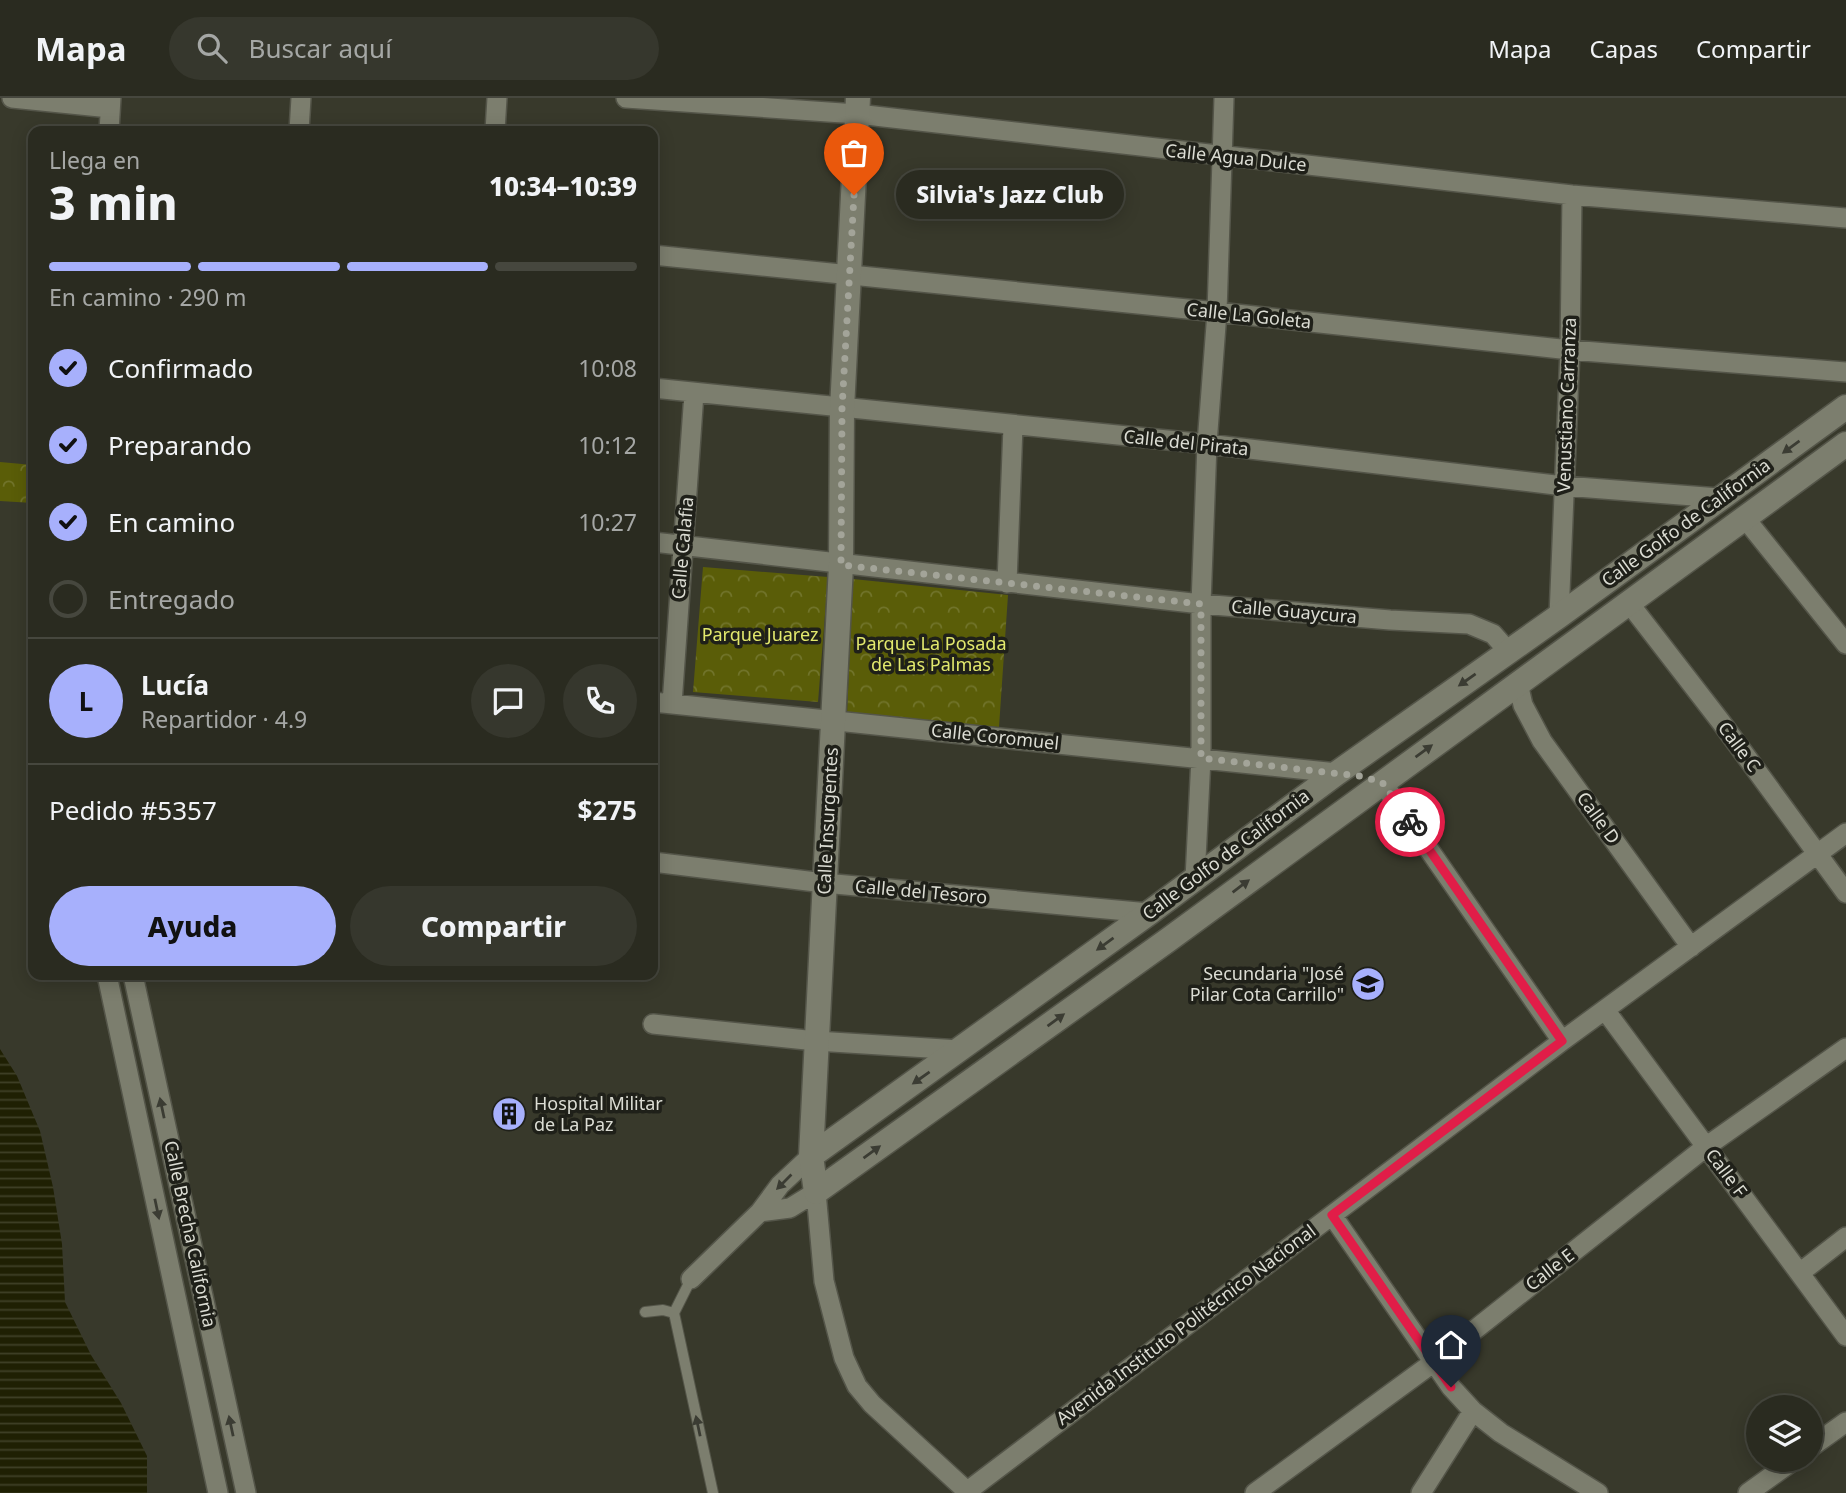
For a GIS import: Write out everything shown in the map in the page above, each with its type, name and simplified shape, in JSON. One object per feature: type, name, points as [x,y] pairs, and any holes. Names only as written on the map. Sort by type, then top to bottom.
[{"type":"street","points":[[12,98],[111,103],[110,126]]},
{"type":"street","points":[[299,126],[301,98]]},
{"type":"street","points":[[495,126],[497,98]]},
{"type":"street","name":"Calle Agua Dulce","points":[[626,98],[858,106],[1222,157],[1572,195],[1846,218]]},
{"type":"street","points":[[1195,879],[1201,758],[1201,604],[1207,444],[1217,312],[1224,98]]},
{"type":"street","name":"Calle Insurgentes","points":[[858,106],[842,409],[841,565],[834,722],[811,1156],[824,1280],[844,1358],[857,1386],[872,1405],[967,1492]]},
{"type":"street","name":"Venustiano Carranza","points":[[1559,616],[1570,351],[1572,195]]},
{"type":"street","name":"Calle La Goleta","points":[[658,256],[1570,351],[1846,372]]},
{"type":"street","name":"Calle del Pirata","points":[[658,389],[1207,444],[1564,486],[1719,498]]},
{"type":"street","name":"Calle Calafia","points":[[662,703],[684,545],[694,393]]},
{"type":"street","name":"Calle Golfo de California","points":[[811,1156],[1846,407]]},
{"type":"street","points":[[1007,583],[1013,426]]},
{"type":"street","name":"Calle Golfo de California","points":[[816,1192],[1168,940],[1846,444]]},
{"type":"street","points":[[1719,498],[1744,517],[1846,644]]},
{"type":"street","name":"Calle Guaycura","points":[[658,542],[1201,604],[1469,624],[1493,634],[1508,651]]},
{"type":"street","name":"Calle C","points":[[1629,603],[1846,893]]},
{"type":"street","points":[[1508,651],[1517,683]]},
{"type":"street","name":"Calle D","points":[[1517,683],[1523,705],[1542,741],[1691,947]]},
{"type":"street","name":"Calle Coromuel","points":[[662,703],[1337,773]]},
{"type":"street","points":[[1337,773],[1382,782],[1562,1041]]},
{"type":"street","name":"Avenida Instituto Politécnico Nacional","points":[[967,1492],[1562,1041],[1846,832]]},
{"type":"street","name":"Calle del Tesoro","points":[[658,863],[824,883],[1149,913]]},
{"type":"street","points":[[1149,913],[1168,940]]},
{"type":"street","name":"Calle Brecha California","points":[[108,980],[218,1493]]},
{"type":"street","name":"Calle Brecha California","points":[[134,980],[246,1493]]},
{"type":"street","name":"Calle F","points":[[1605,1010],[1846,1336]]},
{"type":"street","points":[[653,1024],[816,1041],[960,1050]]},
{"type":"street","name":"Calle E","points":[[1255,1493],[1434,1362],[1707,1146],[1846,1048]]},
{"type":"street","points":[[691,1279],[760,1212],[780,1185],[811,1156]]},
{"type":"street","points":[[760,1212],[790,1208],[816,1192]]},
{"type":"street","points":[[1332,1215],[1451,1387],[1473,1411],[1501,1433],[1598,1493]]},
{"type":"street","points":[[1801,1272],[1846,1237]]},
{"type":"street","points":[[1422,1493],[1473,1411]]},
{"type":"street","points":[[1823,1438],[1846,1422]]},
{"type":"street","points":[[1748,1493],[1777,1472]]},
{"type":"lane","points":[[691,1279],[674,1313],[713,1493]]},
{"type":"lane","points":[[645,1312],[663,1310],[674,1313]]},
{"type":"green space","points":[[0,462],[28,465],[28,503],[0,501]]},
{"type":"green space","name":"Parque Juarez","points":[[703,567],[828,577],[818,702],[693,692]]},
{"type":"green space","name":"Parque La Posada de Las Palmas","points":[[853,579],[1008,595],[999,727],[847,714]]},
{"type":"shaded area","points":[[0,1049],[17,1076],[40,1131],[62,1244],[65,1302],[147,1456],[147,1493],[0,1493]]},
{"type":"way so far","points":[[854,195],[842,409],[841,565],[1201,604],[1201,758],[1359,776],[1382,782],[1410,822]]},
{"type":"place","name":"Silvia's Jazz Club","points":[[854,195]]},
{"type":"place","name":"Secundaria \"José Pilar Cota Carrillo\"","points":[[1368,984]]},
{"type":"place","name":"Hospital Militar de La Paz","points":[[509,1114]]},
{"type":"route","points":[[1410,822],[1562,1041],[1332,1215],[1451,1387]]}]
